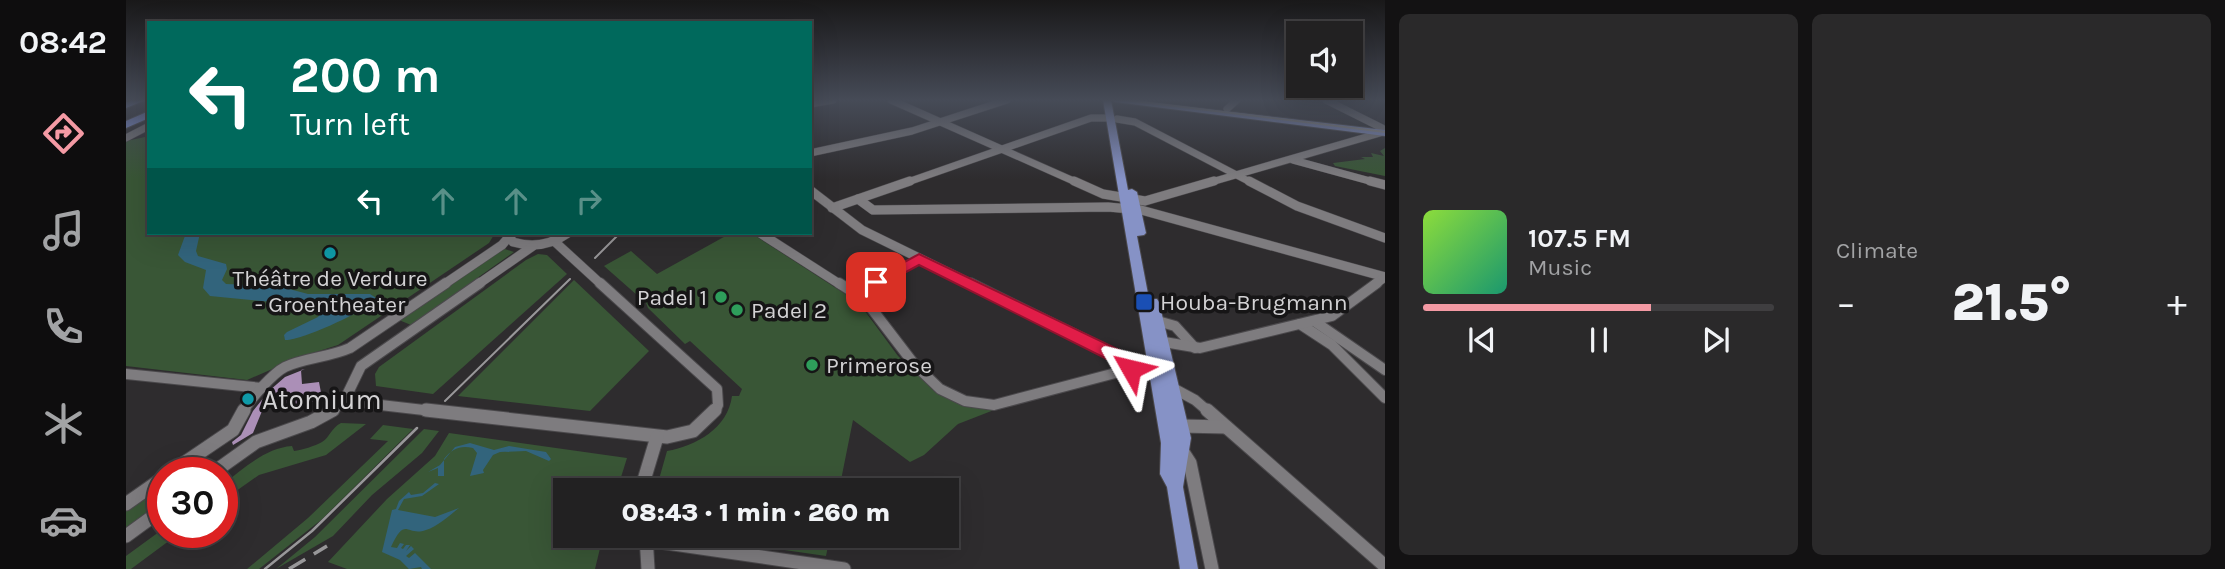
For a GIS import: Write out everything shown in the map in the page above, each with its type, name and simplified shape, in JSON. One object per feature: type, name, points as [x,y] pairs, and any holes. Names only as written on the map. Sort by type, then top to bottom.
[{"type":"main road","points":[[1116,127],[1157,341],[1173,389],[1181,426],[1181,449],[1175,486],[1189,569]]},
{"type":"main road","points":[[1344,127],[1383,131]]},
{"type":"main road","points":[[1351,127],[1383,131]]},
{"type":"main road","points":[[1157,341],[1155,371],[1169,443],[1168,474],[1175,486]]},
{"type":"street","points":[[126,138],[147,127]]},
{"type":"street","points":[[812,153],[922,127]]},
{"type":"street","points":[[951,127],[1130,204],[1385,277]]},
{"type":"street","points":[[832,208],[1066,127]]},
{"type":"street","points":[[1144,127],[1316,214],[1385,238]]},
{"type":"street","points":[[858,199],[873,210],[1108,207],[1148,201],[1383,131]]},
{"type":"street","points":[[1292,160],[1385,185]]},
{"type":"street","points":[[812,192],[858,228],[1130,366],[1155,371],[1173,389],[1195,400],[1385,566]]},
{"type":"street","points":[[1105,195],[1111,200],[1108,207]]},
{"type":"street","points":[[193,457],[238,424],[248,403],[287,365],[345,351],[502,245],[507,235],[517,244],[533,246]]},
{"type":"street","points":[[346,401],[352,377],[361,366],[520,252],[554,242],[565,235]]},
{"type":"street","points":[[763,235],[871,306],[914,365],[940,389],[965,401],[994,405],[1130,366]]},
{"type":"street","points":[[235,457],[251,446],[310,424],[346,401],[657,438],[679,438],[696,430],[718,405],[717,389],[554,242]]},
{"type":"street","points":[[855,293],[919,259]]},
{"type":"street","points":[[1157,341],[1195,348],[1314,321],[1335,315],[1385,277]]},
{"type":"street","points":[[1153,320],[1177,327],[1195,348]]},
{"type":"street","points":[[1314,321],[1385,370]]},
{"type":"street","points":[[1300,324],[1337,350],[1380,389],[1385,398]]},
{"type":"street","points":[[126,374],[262,388]]},
{"type":"street","points":[[1181,426],[1226,427]]},
{"type":"street","points":[[645,478],[657,438]]},
{"type":"street","points":[[1181,449],[1190,463],[1212,569]]},
{"type":"street","points":[[126,504],[147,489]]},
{"type":"street","points":[[126,536],[147,521]]},
{"type":"street","points":[[647,548],[648,569]]},
{"type":"street","points":[[710,548],[844,569]]},
{"type":"green space","points":[[147,138],[147,235],[494,235],[489,243],[338,345],[300,357],[247,380],[126,366],[126,141]]},
{"type":"green space","points":[[1385,148],[1385,176],[1335,166],[1333,163],[1373,157],[1371,153],[1384,156],[1380,151]]},
{"type":"green space","name":"Primerose","points":[[727,235],[754,235],[859,303],[898,356],[940,395],[966,406],[994,410],[958,424],[924,455],[910,462],[853,420],[841,478],[659,478],[667,451],[689,445],[709,434],[724,417],[732,396],[739,396],[742,389],[690,341],[685,344],[646,303],[604,266],[631,251],[657,274]]},
{"type":"green space","points":[[502,248],[514,252],[411,325],[399,320]]},
{"type":"green space","points":[[538,254],[547,255],[567,274],[433,394],[376,386],[375,374],[379,367]]},
{"type":"green space","points":[[574,280],[649,351],[590,411],[458,396]]},
{"type":"green space","points":[[341,423],[366,424],[326,455],[259,475],[238,490],[238,473],[255,460],[282,448],[292,446],[294,451],[316,445],[325,440]]},
{"type":"green space","points":[[383,425],[413,429],[321,520],[259,569],[247,569],[308,518],[388,441],[370,439]]},
{"type":"green space","points":[[424,429],[439,431],[422,453],[372,495],[333,536],[276,569],[315,537]]},
{"type":"green space","points":[[449,433],[627,458],[621,478],[553,478],[553,548],[600,548],[595,569],[347,569],[328,562],[387,499],[435,456]]},
{"type":"green space","points":[[147,495],[147,514],[126,529],[126,510]]},
{"type":"green space","points":[[147,541],[147,548],[159,548],[131,569],[126,569],[126,556]]},
{"type":"green space","points":[[771,548],[828,548],[826,556]]},
{"type":"water","points":[[185,235],[200,235],[196,251],[198,256],[226,264],[227,269],[222,280],[226,284],[278,286],[308,294],[370,294],[376,298],[333,324],[305,336],[285,340],[284,335],[287,332],[321,313],[273,302],[210,296],[203,288],[206,270],[185,262],[178,255]]},
{"type":"water","points":[[470,443],[494,450],[509,446],[546,452],[551,459],[549,461],[526,451],[500,452],[493,455],[483,470],[484,473],[470,476],[477,453],[468,447],[451,452],[455,447]]},
{"type":"water","points":[[444,460],[444,476],[438,476],[438,468],[428,472],[440,465]]},
{"type":"water","points":[[435,483],[439,484],[422,496],[404,499],[398,510],[435,517],[459,508],[430,528],[419,531],[403,529],[400,532],[391,547],[397,548],[400,543],[404,544],[401,548],[403,549],[410,545],[406,551],[411,546],[414,549],[406,556],[409,558],[415,553],[431,569],[409,569],[400,560],[382,552],[392,510],[396,509],[399,501],[409,492],[411,495],[423,493]]},
{"type":"building","points":[[301,371],[302,384],[319,382],[322,398],[317,398],[306,407],[282,412],[280,399],[267,399],[253,433],[233,445],[232,442],[241,435],[253,411],[269,391],[285,377]]},
{"type":"tram line","points":[[1341,127],[1385,132]]},
{"type":"tram line","points":[[595,258],[618,235]]},
{"type":"tram line","points":[[445,401],[570,279]]},
{"type":"tram line","points":[[265,569],[312,531],[417,428]]},
{"type":"railway","points":[[289,569],[327,546]]},
{"type":"place","name":"Théâtre de Verdure - Groentheater","points":[[330,253]]},
{"type":"place","name":"Padel 1","points":[[721,297]]},
{"type":"place","name":"Houba-Brugmann","points":[[1144,302]]},
{"type":"place","name":"Padel 2","points":[[737,310]]},
{"type":"place","name":"Primerose","points":[[812,365]]},
{"type":"place","name":"Atomium","points":[[248,399]]},
{"type":"route","points":[[876,282],[919,259],[1130,362],[1133,367],[1131,369]]}]
